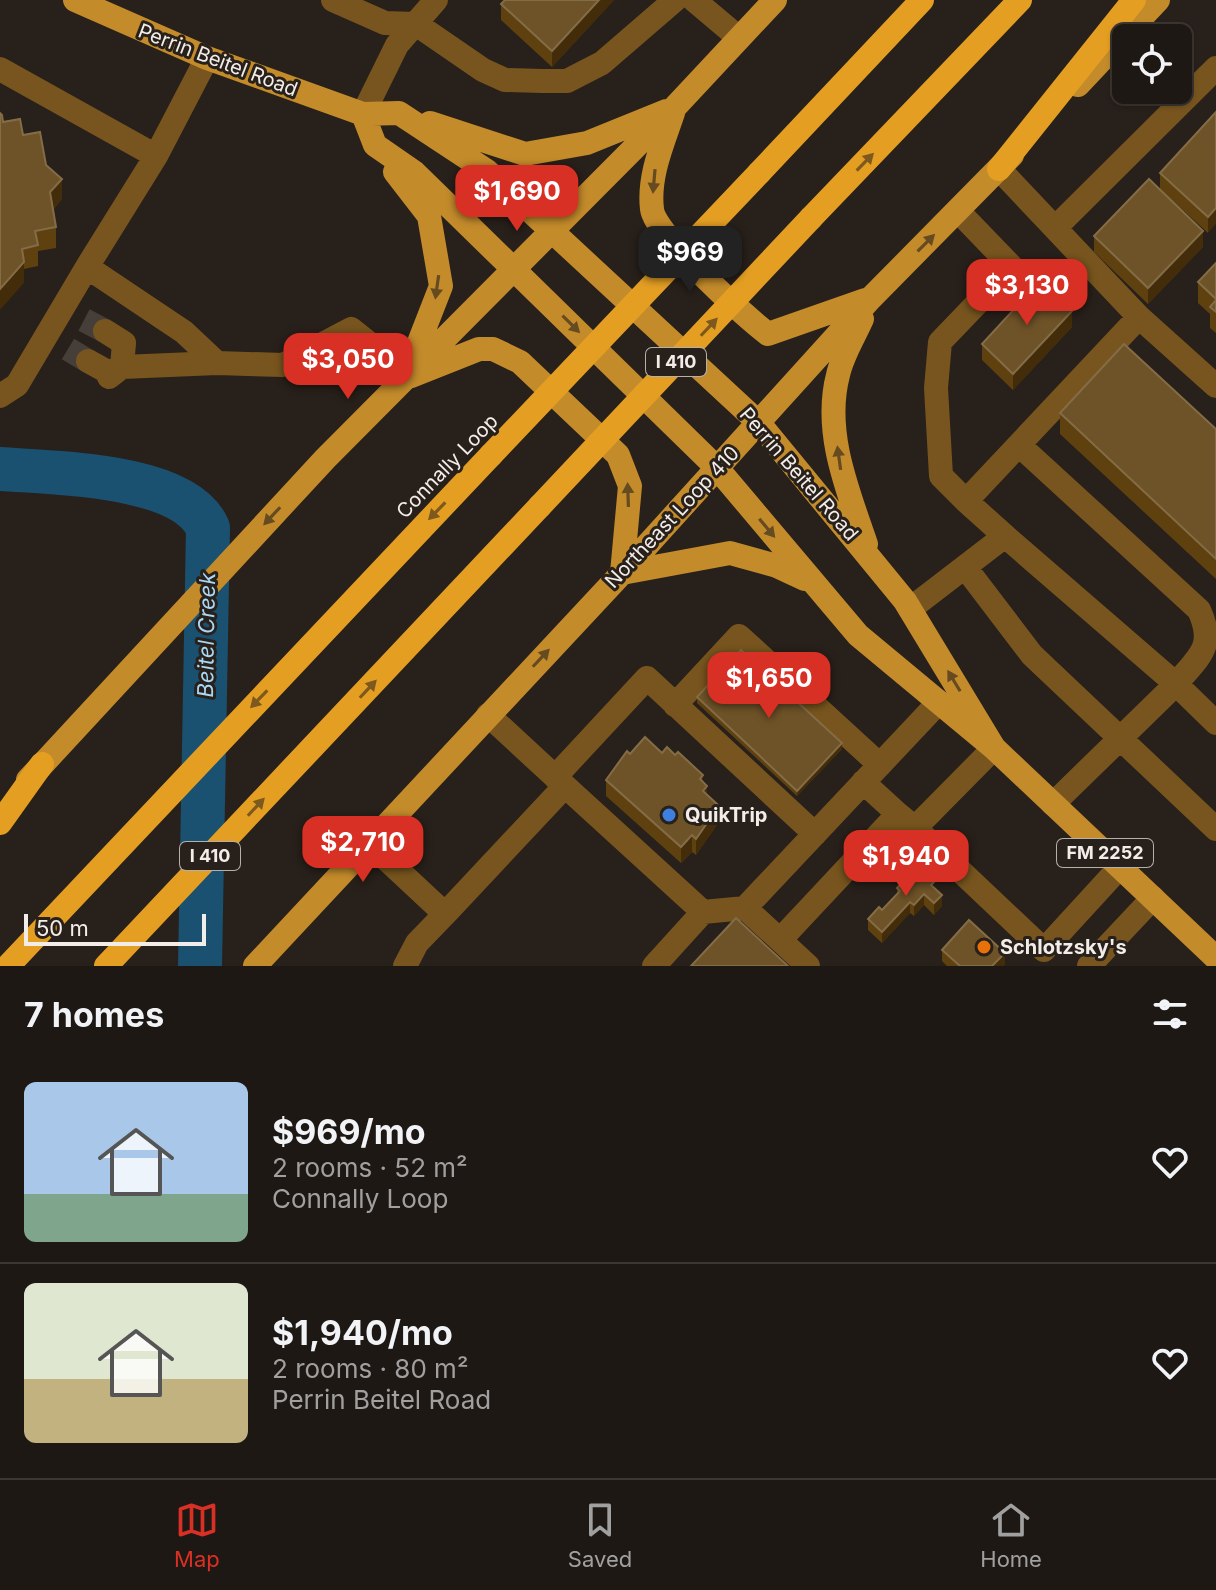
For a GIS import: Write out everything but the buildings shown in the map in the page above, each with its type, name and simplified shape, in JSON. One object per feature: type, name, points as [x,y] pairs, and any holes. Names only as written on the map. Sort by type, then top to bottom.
[{"type":"highway","points":[[759,173],[900,0]]},
{"type":"highway","name":"Connally Loop","points":[[8,966],[922,0]]},
{"type":"highway","name":"I 410","points":[[106,966],[1020,0]]},
{"type":"highway","points":[[999,169],[1134,0]]},
{"type":"highway","points":[[0,823],[42,764]]},
{"type":"main road","name":"Perrin Beitel Road","points":[[75,0],[207,58],[363,114],[399,113],[487,171],[759,423],[910,609],[994,748]]},
{"type":"main road","points":[[0,811],[325,459],[675,107],[775,0]]},
{"type":"main road","name":"Northeast Loop 410","points":[[255,966],[622,573],[871,298],[999,169],[1158,0]]},
{"type":"main road","points":[[399,113],[525,154],[587,143],[675,107]]},
{"type":"main road","points":[[675,107],[655,168],[652,211],[667,239],[768,334],[871,298]]},
{"type":"main road","points":[[363,114],[375,145],[429,216],[441,286],[405,378]]},
{"type":"main road","name":"Perrin Beitel Road","points":[[375,145],[414,172],[717,468],[858,635],[994,748],[1216,958]]},
{"type":"main road","points":[[871,298],[838,375],[834,415],[840,470],[871,559]]},
{"type":"main road","points":[[405,378],[479,349],[493,349],[520,362],[618,455],[630,486],[622,573],[730,553],[777,566],[811,582]]},
{"type":"lane","points":[[333,0],[385,23],[416,24],[483,70],[505,80],[567,81],[602,63],[675,0]]},
{"type":"lane","points":[[363,114],[397,45],[436,0]]},
{"type":"lane","points":[[694,0],[739,38]]},
{"type":"lane","points":[[0,396],[73,338],[87,267],[156,156],[207,58]]},
{"type":"lane","points":[[1056,227],[1216,68]]},
{"type":"lane","points":[[0,69],[156,156]]},
{"type":"lane","points":[[999,169],[1139,317],[1216,386]]},
{"type":"lane","points":[[958,211],[1012,267],[940,342],[936,388],[941,476],[1216,723]]},
{"type":"lane","points":[[87,267],[184,332],[217,363]]},
{"type":"lane","points":[[966,501],[1139,317]]},
{"type":"lane","points":[[73,338],[104,381],[122,367],[217,363],[283,365],[351,329],[385,356],[405,378]]},
{"type":"lane","points":[[73,338],[124,343],[122,367]]},
{"type":"lane","points":[[1019,445],[1199,610],[1209,630],[1206,648],[1176,684],[1053,804]]},
{"type":"lane","points":[[910,609],[1005,536]]},
{"type":"lane","points":[[965,567],[1032,655],[1216,829]]},
{"type":"lane","points":[[675,705],[739,636],[872,774],[906,821],[1036,958],[1120,867]]},
{"type":"lane","points":[[405,966],[417,943],[560,782],[647,678],[815,834]]},
{"type":"lane","points":[[654,966],[703,912],[745,908],[939,702]]},
{"type":"lane","points":[[488,715],[703,912]]},
{"type":"lane","points":[[780,940],[906,821],[994,748]]},
{"type":"lane","points":[[369,843],[445,914]]},
{"type":"lane","points":[[1089,966],[1153,898]]},
{"type":"lane","points":[[745,908],[808,966]]},
{"type":"waterway","name":"Beitel Creek","points":[[0,469],[82,475],[145,486],[173,496],[194,510],[208,528],[200,966]]},
{"type":"tunnel","points":[[84,320],[105,331]]},
{"type":"tunnel","points":[[68,349],[88,361]]},
{"type":"place","name":"QuikTrip","points":[[669,815]]},
{"type":"place","name":"Schlotzsky's","points":[[984,947]]}]
